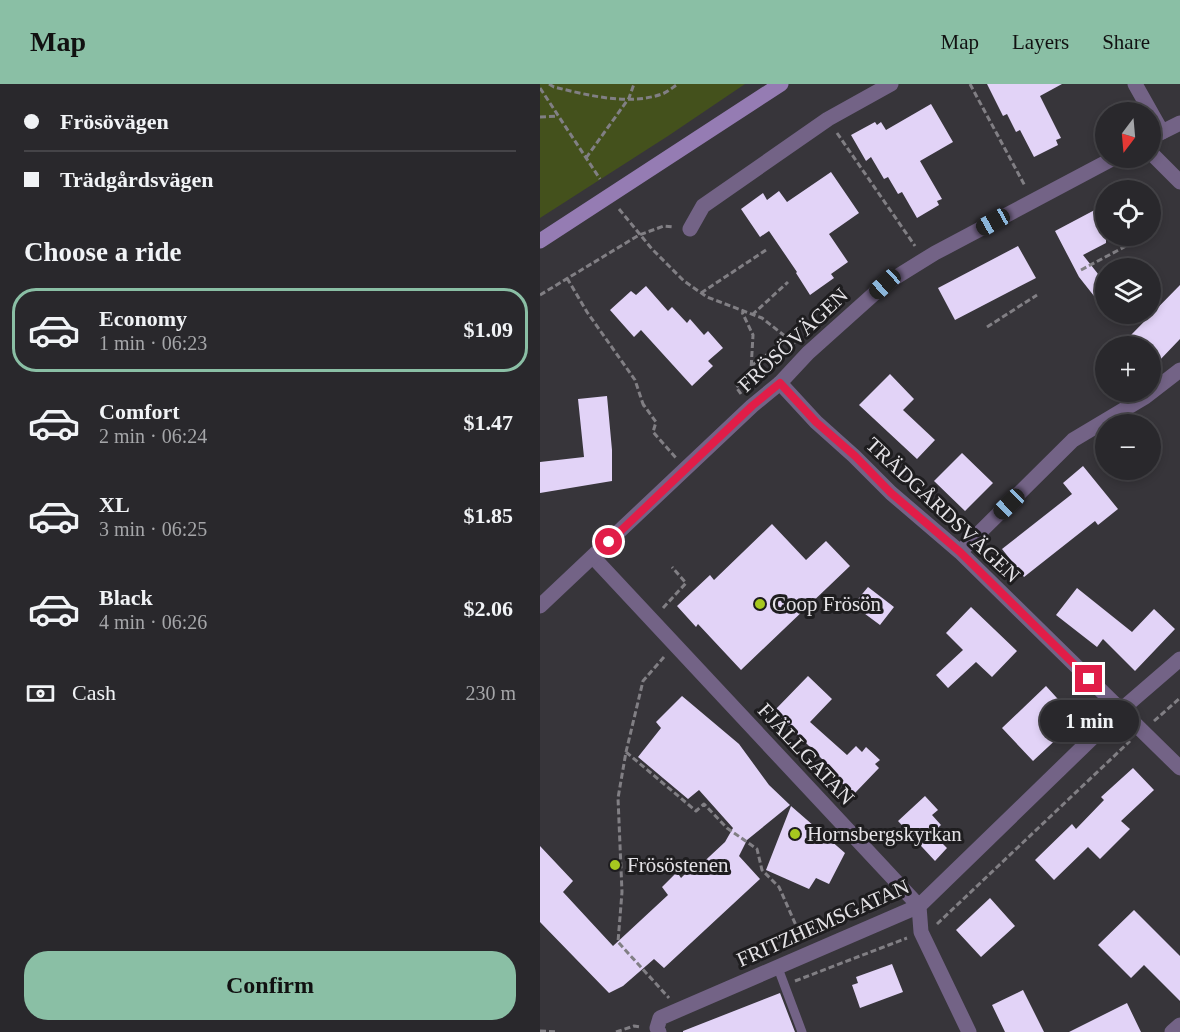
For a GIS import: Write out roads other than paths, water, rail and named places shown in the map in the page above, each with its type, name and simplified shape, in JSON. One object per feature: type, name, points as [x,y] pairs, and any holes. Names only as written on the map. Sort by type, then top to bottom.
[{"type":"main road","points":[[540,241],[588,207],[781,84]]},
{"type":"main road","points":[[540,228],[588,207]]},
{"type":"street","points":[[690,229],[703,206],[828,119],[891,84]]},
{"type":"street","points":[[1135,84],[1142,102]]},
{"type":"street","points":[[1161,132],[1180,123]]},
{"type":"street","points":[[1161,163],[1180,182]]},
{"type":"street","name":"FRÖSÖVÄGEN","points":[[542,600],[593,557],[752,406],[780,383],[808,353],[885,284],[945,248],[1095,168]]},
{"type":"street","points":[[960,552],[1073,440],[1144,397],[1180,370]]},
{"type":"street","name":"TRÄDGÅRDSVÄGEN","points":[[780,383],[816,422],[855,456],[891,493],[960,552],[1180,768]]},
{"type":"street","name":"FJÄLLGATAN","points":[[593,557],[919,906]]},
{"type":"street","name":"FRITZHEMSGATAN","points":[[659,1032],[657,1028],[660,1018],[678,1008],[778,968],[919,906],[1121,710],[1180,659]]},
{"type":"street","points":[[919,906],[921,932],[969,1032]]},
{"type":"street","points":[[1172,1032],[1180,1025]]},
{"type":"lane","points":[[778,968],[802,1032]]},
{"type":"place","name":"Coop Frösön","points":[[760,604]]},
{"type":"place","name":"Hornsbergskyrkan","points":[[795,834]]},
{"type":"place","name":"Frösöstenen","points":[[615,865]]}]
